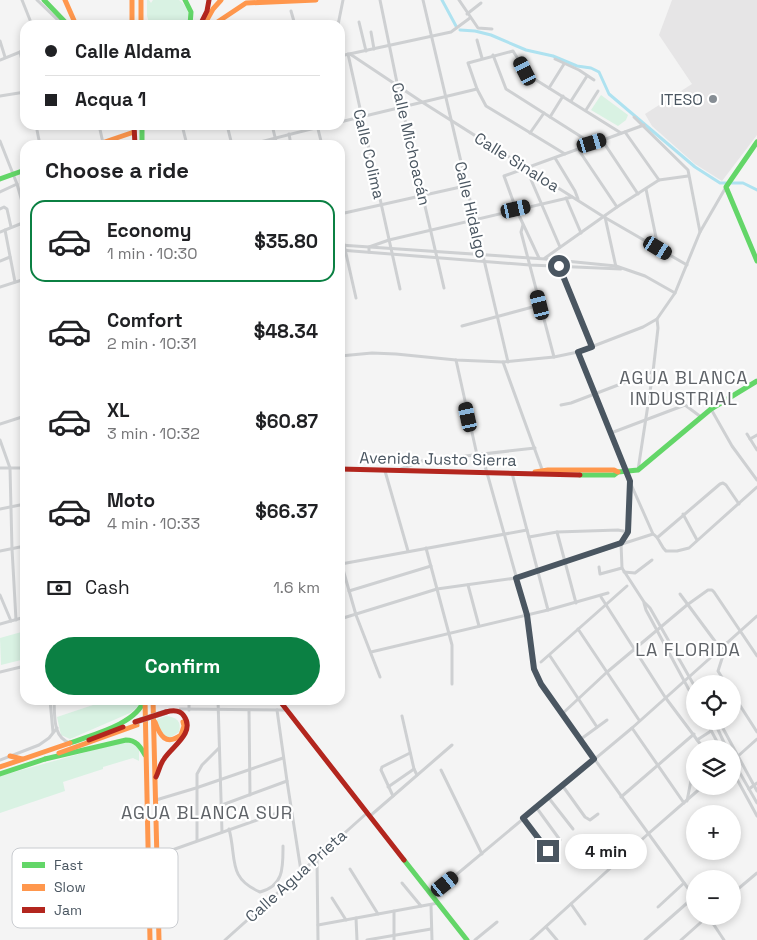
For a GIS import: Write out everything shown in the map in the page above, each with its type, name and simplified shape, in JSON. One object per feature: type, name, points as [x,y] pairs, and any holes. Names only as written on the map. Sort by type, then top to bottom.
[{"type":"main road","points":[[44,0],[63,20]]},
{"type":"main road","points":[[65,0],[73,20]]},
{"type":"main road","points":[[132,0],[132,20]]},
{"type":"main road","points":[[141,0],[142,20]]},
{"type":"main road","points":[[184,0],[191,12],[190,20]]},
{"type":"main road","points":[[202,20],[209,0]]},
{"type":"main road","points":[[207,20],[213,8],[221,0]]},
{"type":"main road","points":[[219,20],[246,0]]},
{"type":"main road","points":[[270,0],[282,0]]},
{"type":"main road","points":[[220,20],[246,3],[316,0]]},
{"type":"main road","points":[[142,15],[144,20]]},
{"type":"main road","points":[[111,140],[134,132],[135,140]]},
{"type":"main road","points":[[757,142],[726,186],[757,261]]},
{"type":"main road","points":[[0,178],[20,172]]},
{"type":"main road","points":[[638,470],[711,409],[757,381]]},
{"type":"main road","name":"Avenida Justo Sierra","points":[[345,470],[568,472],[614,475],[618,472],[638,470]]},
{"type":"main road","points":[[0,767],[96,733],[131,717],[138,712],[142,705]]},
{"type":"main road","points":[[145,705],[148,848]]},
{"type":"main road","points":[[153,705],[158,848]]},
{"type":"main road","points":[[284,705],[467,940]]},
{"type":"main road","points":[[1,774],[166,713],[172,711],[180,712],[185,718],[188,727],[184,736],[164,757],[155,780]]},
{"type":"main road","points":[[154,720],[162,737],[167,740],[174,740],[183,732],[183,722],[177,715],[166,713]]},
{"type":"main road","points":[[70,743],[82,742],[136,724]]},
{"type":"main road","points":[[45,759],[128,740],[136,742],[146,758]]},
{"type":"main road","points":[[10,756],[19,759],[25,758]]},
{"type":"main road","points":[[1,774],[13,767],[10,756]]},
{"type":"street","points":[[22,0],[30,20]]},
{"type":"street","points":[[37,0],[58,20]]},
{"type":"street","points":[[339,20],[343,0]]},
{"type":"street","name":"Calle Michoacán","points":[[380,0],[402,107],[444,288]]},
{"type":"street","name":"Calle Hidalgo","points":[[423,0],[473,220],[498,317],[505,362],[544,472]]},
{"type":"street","points":[[459,0],[478,28],[492,29]]},
{"type":"street","points":[[467,14],[481,3]]},
{"type":"street","points":[[292,11],[294,20]]},
{"type":"street","points":[[345,55],[453,31],[470,18]]},
{"type":"street","points":[[359,22],[366,51]]},
{"type":"street","points":[[371,32],[374,49]]},
{"type":"street","points":[[477,40],[482,58]]},
{"type":"street","points":[[0,41],[6,57]]},
{"type":"street","points":[[564,154],[486,106],[477,89],[468,63],[514,51],[525,71],[620,133]]},
{"type":"street","points":[[0,60],[20,52]]},
{"type":"street","name":"Calle Sinaloa","points":[[349,54],[526,168],[687,265]]},
{"type":"street","name":"Calle Colima","points":[[349,54],[361,117],[400,289]]},
{"type":"street","points":[[493,55],[506,89],[592,143]]},
{"type":"street","points":[[555,59],[579,70],[594,80]]},
{"type":"street","points":[[549,88],[564,64]]},
{"type":"street","points":[[571,101],[588,76]]},
{"type":"street","points":[[345,121],[477,89]]},
{"type":"street","points":[[586,110],[598,91]]},
{"type":"street","points":[[0,96],[20,93]]},
{"type":"street","points":[[550,117],[563,96]]},
{"type":"street","points":[[530,133],[544,113]]},
{"type":"street","points":[[634,117],[689,172],[688,176],[700,232]]},
{"type":"street","points":[[539,258],[516,209],[504,176],[644,125]]},
{"type":"street","points":[[273,130],[275,138]]},
{"type":"street","points":[[267,140],[302,130]]},
{"type":"street","points":[[625,132],[659,180]]},
{"type":"street","points":[[288,134],[290,140]]},
{"type":"street","points":[[602,140],[638,194]]},
{"type":"street","points":[[0,141],[14,174],[20,194]]},
{"type":"street","points":[[578,149],[617,207]]},
{"type":"street","points":[[555,158],[575,190],[578,200]]},
{"type":"street","points":[[526,168],[560,247]]},
{"type":"street","points":[[545,259],[604,216],[659,180],[688,176]]},
{"type":"street","points":[[0,192],[17,184]]},
{"type":"street","points":[[345,213],[465,186]]},
{"type":"street","points":[[345,356],[372,353],[505,362],[554,358],[578,352],[643,327],[658,319],[675,293],[700,232],[726,186]]},
{"type":"street","points":[[646,189],[658,248]]},
{"type":"street","points":[[369,246],[573,196]]},
{"type":"street","points":[[566,198],[581,233]]},
{"type":"street","points":[[0,209],[6,207],[11,228]]},
{"type":"street","points":[[604,216],[616,268]]},
{"type":"street","points":[[0,232],[20,224]]},
{"type":"street","points":[[523,225],[520,232],[554,358]]},
{"type":"street","points":[[4,230],[16,282]]},
{"type":"street","points":[[345,245],[575,262],[621,269],[645,276],[675,293]]},
{"type":"street","points":[[369,246],[369,252]]},
{"type":"street","points":[[356,298],[345,251],[437,256],[530,265],[616,268]]},
{"type":"street","points":[[0,261],[10,257]]},
{"type":"street","points":[[575,262],[575,267]]},
{"type":"street","points":[[559,266],[592,347]]},
{"type":"street","points":[[0,288],[20,280]]},
{"type":"street","points":[[462,326],[540,305]]},
{"type":"street","points":[[638,470],[653,372],[658,319]]},
{"type":"street","points":[[578,352],[626,472],[653,529],[653,534]]},
{"type":"street","points":[[456,360],[477,455]]},
{"type":"street","points":[[562,405],[595,395],[653,372]]},
{"type":"street","points":[[611,433],[686,405],[701,417]]},
{"type":"street","points":[[711,409],[732,446],[757,480]]},
{"type":"street","points":[[0,424],[20,418]]},
{"type":"street","points":[[747,434],[757,450]]},
{"type":"street","points":[[750,439],[757,435]]},
{"type":"street","points":[[0,440],[10,468],[14,620]]},
{"type":"street","points":[[396,471],[422,461],[535,448]]},
{"type":"street","points":[[482,454],[527,615],[534,669],[541,684],[686,886]]},
{"type":"street","points":[[0,468],[20,468]]},
{"type":"street","points":[[385,471],[408,551]]},
{"type":"street","points":[[512,472],[548,610]]},
{"type":"street","points":[[630,481],[628,532],[621,543],[623,570],[650,608],[688,675]]},
{"type":"street","points":[[658,537],[683,514],[724,483],[739,504]]},
{"type":"street","points":[[345,618],[437,589],[516,578],[653,534],[658,537],[661,547],[666,551],[690,548],[757,487]]},
{"type":"street","points":[[0,509],[20,505]]},
{"type":"street","points":[[683,514],[698,540]]},
{"type":"street","points":[[345,565],[408,551],[527,530]]},
{"type":"street","points":[[529,537],[557,532],[618,530],[628,532]]},
{"type":"street","points":[[557,532],[576,603]]},
{"type":"street","points":[[0,551],[20,547]]},
{"type":"street","points":[[426,548],[452,645],[452,684]]},
{"type":"street","points":[[598,567],[600,574],[623,570],[635,573],[652,560]]},
{"type":"street","points":[[349,591],[431,566]]},
{"type":"street","points":[[345,578],[356,615],[380,678]]},
{"type":"street","points":[[468,585],[479,626]]},
{"type":"street","points":[[541,662],[627,586]]},
{"type":"street","points":[[562,714],[661,627],[708,590],[712,590],[757,656]]},
{"type":"street","points":[[371,652],[608,594]]},
{"type":"street","points":[[680,594],[720,648]]},
{"type":"street","points":[[0,595],[14,620]]},
{"type":"street","points":[[601,597],[665,697],[697,740]]},
{"type":"street","points":[[644,602],[646,610],[686,685]]},
{"type":"street","points":[[690,675],[757,616]]},
{"type":"street","points":[[0,624],[20,619]]},
{"type":"street","points":[[578,629],[606,674],[639,720]]},
{"type":"street","points":[[720,675],[718,671],[727,642]]},
{"type":"street","points":[[550,656],[597,727]]},
{"type":"street","points":[[0,672],[20,667]]},
{"type":"street","points":[[432,895],[632,728],[684,681]]},
{"type":"street","points":[[52,705],[53,732]]},
{"type":"street","points":[[53,705],[60,737],[70,743]]},
{"type":"street","points":[[189,705],[189,710]]},
{"type":"street","points":[[218,705],[222,832]]},
{"type":"street","points":[[741,707],[757,732]]},
{"type":"street","points":[[180,709],[288,710]]},
{"type":"street","points":[[277,710],[302,871]]},
{"type":"street","points":[[249,711],[250,794]]},
{"type":"street","points":[[402,716],[417,776]]},
{"type":"street","points":[[581,740],[607,720]]},
{"type":"street","points":[[0,760],[39,745],[49,738],[57,728]]},
{"type":"street","points":[[632,728],[685,802]]},
{"type":"street","points":[[699,740],[711,731],[716,740]]},
{"type":"street","points":[[621,796],[694,734]]},
{"type":"street","points":[[741,753],[757,739]]},
{"type":"street","name":"Calle Agua Prieta","points":[[225,940],[316,858],[393,796],[452,745]]},
{"type":"street","points":[[197,840],[197,774],[202,765],[219,748]]},
{"type":"street","points":[[393,796],[381,770],[382,767],[410,753]]},
{"type":"street","points":[[156,800],[283,758]]},
{"type":"street","points":[[741,761],[755,784],[757,791]]},
{"type":"street","points":[[388,788],[414,769]]},
{"type":"street","points":[[441,770],[482,854]]},
{"type":"street","points":[[741,774],[757,803]]},
{"type":"street","points":[[222,806],[287,781]]},
{"type":"street","points":[[749,789],[755,784]]},
{"type":"street","points":[[562,785],[585,817],[590,820],[598,814]]},
{"type":"street","points":[[741,787],[757,816]]},
{"type":"street","points":[[685,802],[687,795]]},
{"type":"street","points":[[532,940],[693,795]]},
{"type":"street","points":[[548,797],[573,829]]},
{"type":"street","points":[[536,807],[560,840]]},
{"type":"street","points":[[176,848],[291,808]]},
{"type":"street","points":[[523,818],[548,851]]},
{"type":"street","points":[[230,829],[238,875],[242,882],[260,892],[269,890],[276,885],[283,866],[283,846]]},
{"type":"street","points":[[316,858],[318,940]]},
{"type":"street","points":[[350,869],[378,914]]},
{"type":"street","points":[[741,886],[757,872]]},
{"type":"street","points":[[658,907],[684,883]]},
{"type":"street","points":[[402,884],[421,906]]},
{"type":"street","points":[[332,898],[346,920]]},
{"type":"street","points":[[318,925],[438,903]]},
{"type":"street","points":[[571,904],[585,924]]},
{"type":"street","points":[[645,940],[686,904]]},
{"type":"street","points":[[431,905],[432,940]]},
{"type":"street","points":[[394,911],[394,938]]},
{"type":"street","points":[[356,918],[357,940]]},
{"type":"street","points":[[475,940],[496,922]]},
{"type":"street","points":[[681,940],[698,925]]},
{"type":"street","points":[[714,925],[724,940]]},
{"type":"street","points":[[546,927],[557,940]]},
{"type":"street","points":[[367,940],[394,938],[431,929]]},
{"type":"shaded area","name":"ITESO","points":[[672,0],[757,0],[757,135],[722,181],[695,164],[652,126],[645,114],[692,84],[659,35]]},
{"type":"green space","points":[[147,0],[151,3],[153,0],[179,0],[188,11],[189,17],[189,20],[148,20]]},
{"type":"green space","points":[[601,95],[628,115],[626,120],[618,126],[591,110]]},
{"type":"green space","points":[[20,632],[20,660],[1,665],[0,638]]},
{"type":"green space","points":[[93,705],[140,705],[130,713],[70,739],[61,735],[57,717]]},
{"type":"green space","points":[[166,716],[173,717],[180,725],[179,732],[168,739],[163,736],[155,720]]},
{"type":"green space","points":[[126,741],[133,743],[139,749],[139,761],[133,758],[103,767],[103,769],[63,782],[65,791],[0,813],[0,776]]},
{"type":"waterway","points":[[442,0],[456,26]]},
{"type":"waterway","points":[[460,30],[491,35],[526,50],[553,56],[577,66],[591,68],[599,72],[609,94],[695,167],[720,183],[743,183],[757,190]]},
{"type":"traffic: fast","points":[[44,0],[63,20]]},
{"type":"traffic: fast","points":[[185,0],[191,12],[190,20]]},
{"type":"traffic: fast","points":[[142,130],[142,140]]},
{"type":"traffic: fast","points":[[757,142],[726,187],[757,261]]},
{"type":"traffic: fast","points":[[0,179],[20,172]]},
{"type":"traffic: fast","points":[[580,475],[614,475],[618,472],[638,470],[711,409],[757,381]]},
{"type":"traffic: fast","points":[[70,743],[112,728],[132,716],[142,705]]},
{"type":"traffic: fast","points":[[45,759],[126,740],[137,744],[145,755]]},
{"type":"traffic: fast","points":[[0,774],[45,759]]},
{"type":"traffic: fast","points":[[404,860],[467,940]]},
{"type":"traffic: slow","points":[[65,0],[74,20]]},
{"type":"traffic: slow","points":[[132,0],[132,20]]},
{"type":"traffic: slow","points":[[141,0],[141,20]]},
{"type":"traffic: slow","points":[[207,20],[221,0]]},
{"type":"traffic: slow","points":[[220,20],[246,3],[316,0]]},
{"type":"traffic: slow","points":[[111,140],[134,132]]},
{"type":"traffic: slow","points":[[535,472],[548,470],[614,470],[618,472]]},
{"type":"traffic: slow","points":[[145,705],[148,848]]},
{"type":"traffic: slow","points":[[153,705],[157,848]]},
{"type":"traffic: slow","points":[[155,722],[161,735],[171,740],[181,735],[184,726],[183,722]]},
{"type":"traffic: slow","points":[[59,753],[137,725]]},
{"type":"traffic: slow","points":[[0,767],[70,743]]},
{"type":"traffic: slow","points":[[10,756],[22,759]]},
{"type":"traffic: slow","points":[[150,928],[150,940]]},
{"type":"traffic: slow","points":[[159,928],[159,940]]},
{"type":"traffic: jam","points":[[202,20],[209,0]]},
{"type":"traffic: jam","points":[[134,130],[135,140]]},
{"type":"traffic: jam","points":[[345,469],[580,475]]},
{"type":"traffic: jam","points":[[283,705],[404,860]]},
{"type":"traffic: jam","points":[[156,777],[167,754],[185,734],[187,728],[184,716],[174,711],[166,712]]},
{"type":"traffic: jam","points":[[135,722],[166,712]]},
{"type":"traffic: jam","points":[[89,740],[123,727]]},
{"type":"place","name":"ITESO","points":[[713,99]]},
{"type":"district","name":"AGUA BLANCA INDUSTRIAL","points":[[684,387]]},
{"type":"district","name":"LA FLORIDA","points":[[688,649]]},
{"type":"district","name":"AGUA BLANCA SUR","points":[[207,812]]},
{"type":"route","points":[[548,851],[523,818],[594,759],[541,684],[534,669],[527,615],[516,578],[621,543],[628,532],[630,481],[578,352],[592,347],[559,266]]}]
